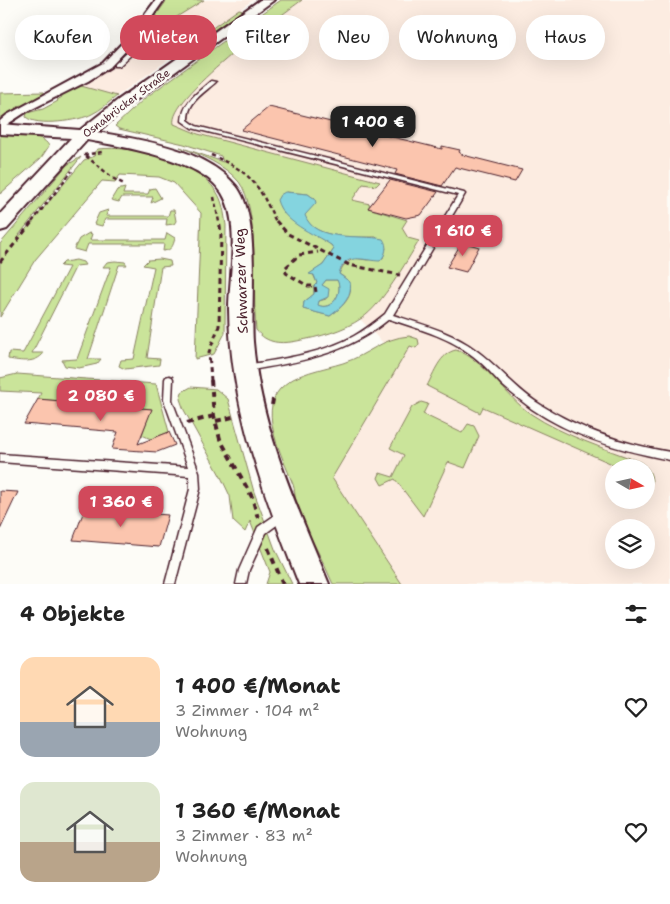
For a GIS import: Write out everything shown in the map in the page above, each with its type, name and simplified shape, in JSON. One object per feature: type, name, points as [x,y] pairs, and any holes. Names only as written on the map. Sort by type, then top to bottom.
[{"type":"street","points":[[0,128],[25,107],[82,80],[108,64],[160,0]]},
{"type":"street","name":"Osnabrücker Straße","points":[[0,225],[82,136],[123,103],[268,0]]},
{"type":"street","name":"Schwarzer Weg","points":[[0,128],[52,130],[176,154],[202,165],[229,189],[237,210],[240,232],[240,322],[246,368],[274,522],[314,584]]},
{"type":"lane","points":[[117,65],[122,60]]},
{"type":"lane","points":[[213,82],[190,103],[184,112],[184,121],[194,127],[462,194],[412,278],[382,323],[339,348],[315,355],[246,368]]},
{"type":"lane","points":[[388,316],[444,335],[468,348],[518,394],[555,418],[637,450],[670,456]]},
{"type":"lane","points":[[169,379],[168,400],[179,425],[194,472],[195,489],[170,584]]},
{"type":"lane","points":[[0,458],[194,472]]},
{"type":"lane","points":[[241,584],[244,570],[274,522]]},
{"type":"path","points":[[82,159],[86,155],[108,151]]},
{"type":"path","points":[[86,155],[114,179],[124,184]]},
{"type":"path","points":[[0,262],[76,166]]},
{"type":"path","points":[[209,190],[216,205],[221,233],[219,326],[209,352],[214,416],[220,439],[252,498],[274,522],[271,557],[283,584]]},
{"type":"path","points":[[316,292],[316,286],[308,286],[304,281],[291,277],[286,273],[285,268],[289,261],[301,253],[324,254],[349,265],[387,271],[412,278]]},
{"type":"path","points":[[179,425],[214,416]]},
{"type":"shaded area","points":[[167,0],[253,0],[232,15],[227,15],[227,18],[217,25],[217,15],[155,15]]},
{"type":"shaded area","points":[[281,0],[670,0],[670,584],[351,584],[289,412],[386,346],[357,316],[407,238],[146,116],[211,60],[217,60],[217,55],[227,46],[227,60],[309,60],[309,15],[264,15]]},
{"type":"shaded area","points":[[120,60],[168,60],[117,96],[81,86],[117,64]]},
{"type":"green space","points":[[167,0],[204,0],[180,15],[156,15]]},
{"type":"green space","points":[[281,0],[302,0],[282,15],[260,15]]},
{"type":"green space","points":[[239,9],[243,10],[236,15],[231,15]]},
{"type":"green space","points":[[227,18],[227,21],[217,28],[217,25]]},
{"type":"green space","points":[[227,39],[227,59],[188,96],[177,112],[174,124],[198,134],[380,182],[376,186],[363,184],[352,200],[370,204],[368,208],[407,220],[402,228],[408,238],[419,241],[378,303],[370,312],[355,323],[339,330],[297,341],[275,342],[260,335],[256,330],[253,231],[246,195],[239,182],[227,170],[204,157],[180,147],[223,162],[221,156],[184,144],[119,129],[115,126],[145,98],[198,60],[217,60],[217,46]],"holes":[[[286,192],[308,194],[315,199],[315,203],[304,215],[316,229],[325,233],[346,237],[376,237],[386,248],[383,258],[367,260],[354,258],[343,266],[339,274],[350,284],[349,296],[341,307],[330,316],[303,309],[304,302],[314,294],[314,286],[317,283],[313,274],[310,274],[323,265],[334,249],[331,245],[287,216]]]},
{"type":"green space","points":[[81,86],[117,96],[102,108],[86,117],[78,119],[39,122],[26,117],[27,113],[43,109],[58,101],[62,97],[61,95]]},
{"type":"green space","points":[[44,92],[45,95],[0,118],[0,93]]},
{"type":"green space","points":[[0,134],[34,136],[40,138],[49,146],[41,158],[0,194]]},
{"type":"green space","points":[[113,148],[146,152],[163,157],[194,171],[216,191],[223,207],[226,225],[225,333],[214,354],[195,359],[201,213],[174,183],[159,177],[120,175],[115,182],[102,181],[35,260],[0,317],[0,244],[67,165],[81,157],[19,235],[21,235],[84,160],[95,156],[92,154],[98,149]]},
{"type":"green space","points":[[125,188],[123,194],[148,194],[150,189],[155,188],[161,198],[151,203],[153,197],[122,197],[119,202],[111,200],[117,190]]},
{"type":"green space","points":[[108,210],[106,216],[168,216],[170,210],[174,210],[176,221],[174,224],[166,225],[167,219],[105,219],[102,226],[94,224],[99,213]]},
{"type":"green space","points":[[89,233],[92,234],[90,240],[165,240],[167,233],[175,238],[172,247],[163,251],[164,244],[88,244],[85,252],[74,249],[79,239]]},
{"type":"green space","points":[[160,259],[170,261],[171,266],[161,267],[147,358],[160,359],[159,365],[125,369],[119,366],[121,360],[134,359],[154,267],[143,265],[148,260]]},
{"type":"green space","points":[[76,260],[83,262],[85,265],[76,266],[32,353],[44,353],[32,360],[8,359],[9,352],[23,353],[69,267],[60,266],[64,262]]},
{"type":"green space","points":[[107,262],[125,262],[127,265],[119,265],[88,359],[101,359],[97,364],[79,368],[65,366],[62,360],[77,359],[111,267],[103,267]]},
{"type":"green space","points":[[326,280],[337,280],[339,285],[338,295],[327,306],[317,305],[319,301],[326,299],[327,292],[322,285]]},
{"type":"green space","points":[[409,336],[418,339],[419,344],[416,348],[410,346],[332,478],[402,584],[333,584],[297,508],[293,485],[274,435],[271,410],[274,399],[280,389],[301,375],[352,360],[383,343],[399,337]]},
{"type":"green space","points":[[456,350],[476,361],[522,407],[544,422],[570,435],[632,459],[605,459],[605,461],[483,407],[480,413],[427,386],[442,359],[450,352]]},
{"type":"green space","points":[[17,374],[156,384],[169,432],[151,439],[142,435],[151,409],[38,399],[41,393],[0,391],[0,378]]},
{"type":"green space","points":[[191,387],[216,389],[228,399],[254,492],[275,549],[292,584],[266,584],[270,572],[250,521],[245,532],[233,521],[230,496],[180,399],[182,392]]},
{"type":"green space","points":[[421,402],[428,404],[423,414],[462,433],[468,424],[474,426],[479,436],[465,468],[448,462],[423,516],[395,479],[382,485],[378,478],[380,473],[393,477],[404,455],[390,448],[412,407]]},
{"type":"water","points":[[285,192],[308,194],[315,199],[316,203],[305,215],[310,224],[318,230],[339,236],[383,239],[385,242],[386,250],[380,261],[356,259],[345,262],[339,274],[350,282],[350,293],[342,306],[330,316],[303,309],[304,302],[314,294],[314,286],[317,283],[314,275],[309,274],[323,265],[334,249],[331,245],[300,227],[285,215],[277,200]],"holes":[[[326,280],[337,280],[339,290],[335,300],[328,306],[318,305],[319,301],[328,297],[329,289],[322,285]]]},
{"type":"building","points":[[269,107],[442,149],[442,146],[460,150],[459,152],[463,155],[522,170],[515,182],[455,167],[442,186],[395,174],[397,170],[241,130]]},
{"type":"building","points":[[390,180],[438,192],[421,215],[406,218],[368,208]]},
{"type":"building","points":[[462,242],[479,247],[466,272],[447,267]]},
{"type":"building","points":[[38,399],[152,409],[138,444],[169,432],[175,445],[157,452],[112,449],[118,432],[24,424]]},
{"type":"building","points":[[0,491],[18,492],[0,530]]},
{"type":"building","points":[[85,508],[168,515],[159,547],[73,540]]}]
